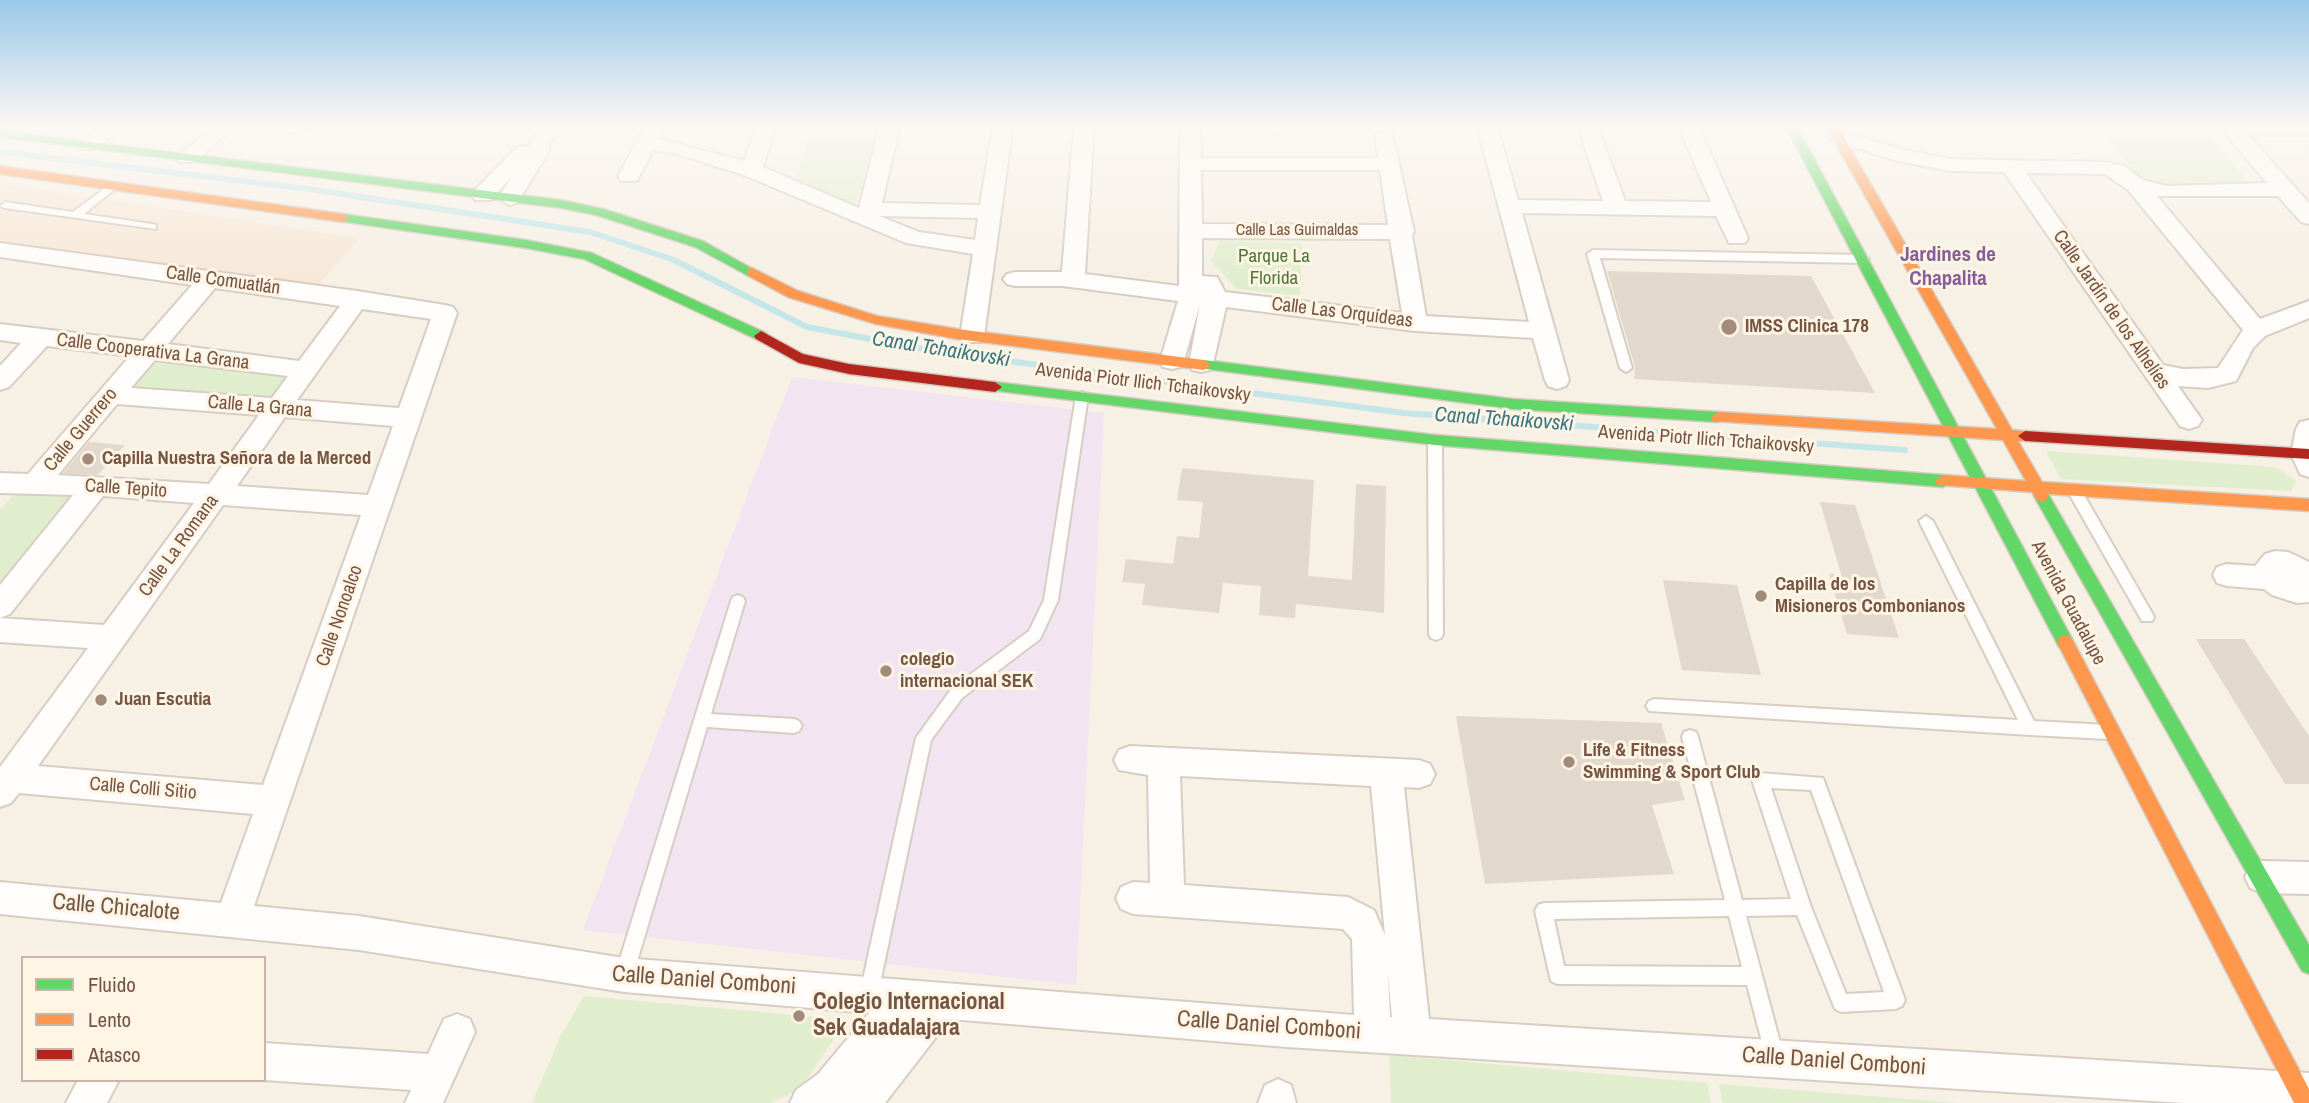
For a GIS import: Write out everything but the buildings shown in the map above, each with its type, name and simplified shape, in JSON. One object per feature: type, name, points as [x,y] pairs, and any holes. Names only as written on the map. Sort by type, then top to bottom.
[{"type":"street","name":"Avenida Piotr Ilich Tchaikovsky","points":[[45,176],[526,244],[587,256],[737,324],[799,358],[849,369],[1082,397],[1513,404],[1956,432],[2009,439],[2308,451]]},
{"type":"street","name":"Avenida Piotr Ilich Tchaikovsky","points":[[335,176],[561,204],[629,220],[699,244],[793,294],[876,320],[972,336],[1201,364],[1329,403],[1435,440],[1980,480],[2075,492],[2309,505]]},
{"type":"street","points":[[483,195],[500,176]]},
{"type":"street","points":[[509,198],[523,176]]},
{"type":"street","points":[[769,176],[866,213],[915,238],[985,249]]},
{"type":"street","points":[[866,213],[879,176]]},
{"type":"street","points":[[972,336],[995,176]]},
{"type":"street","points":[[1073,281],[1080,176]]},
{"type":"street","points":[[1172,361],[1191,295],[1190,176]]},
{"type":"street","points":[[1392,176],[1415,323]]},
{"type":"street","points":[[1500,176],[1557,380]]},
{"type":"street","points":[[1605,176],[1616,207]]},
{"type":"street","points":[[1710,176],[1737,238]]},
{"type":"street","name":"Avenida Guadalupe","points":[[1818,176],[1956,432],[2304,1095]]},
{"type":"street","name":"Avenida Guadalupe","points":[[1861,176],[2262,877],[2309,964]]},
{"type":"street","name":"Calle Jardín de los Alhelíes","points":[[2017,176],[2189,420]]},
{"type":"street","points":[[2128,176],[2256,330]]},
{"type":"street","points":[[2272,176],[2309,217]]},
{"type":"street","points":[[2136,186],[2167,192],[2284,189]]},
{"type":"street","points":[[1508,206],[1724,209]]},
{"type":"street","points":[[866,213],[990,212]]},
{"type":"street","name":"Calle Las Guirnaldas","points":[[1190,231],[1403,232]]},
{"type":"street","name":"Calle Comuatlán","points":[[0,250],[445,313]]},
{"type":"street","points":[[1191,262],[1208,281],[1216,298],[1201,364]]},
{"type":"street","name":"Calle Guerrero","points":[[11,486],[111,395],[210,279]]},
{"type":"street","name":"Calle Las Orquídeas","points":[[1015,279],[1073,281],[1415,323],[1544,331]]},
{"type":"street","name":"Calle La Romana","points":[[6,785],[357,299]]},
{"type":"street","points":[[2155,372],[2183,378],[2208,379],[2227,374],[2243,344],[2256,330],[2309,309]]},
{"type":"street","name":"Calle Nonoalco","points":[[233,918],[445,313]]},
{"type":"street","name":"Calle Cooperativa La Grana","points":[[0,332],[306,370]]},
{"type":"street","points":[[0,381],[40,338]]},
{"type":"street","name":"Calle La Grana","points":[[111,395],[409,418]]},
{"type":"street","points":[[1980,480],[1987,451],[2009,439]]},
{"type":"street","name":"Calle Tepito","points":[[11,486],[96,486],[378,506]]},
{"type":"street","points":[[0,606],[96,486]]},
{"type":"street","points":[[2227,575],[2271,578],[2282,587],[2308,590]]},
{"type":"street","points":[[0,630],[112,638]]},
{"type":"street","points":[[1130,760],[1402,773],[1412,1036]]},
{"type":"street","points":[[1164,762],[1150,899],[1348,913],[1362,922],[1369,939],[1373,1033]]},
{"type":"street","name":"Calle Colli Sitio","points":[[6,785],[274,801]]},
{"type":"street","points":[[2262,877],[2309,878]]},
{"type":"street","name":"Calle Chicalote","points":[[0,898],[233,918]]},
{"type":"street","name":"Calle Daniel Comboni","points":[[233,918],[359,933],[624,975],[908,996],[1286,1029],[1776,1059],[2116,1091],[2304,1095]]},
{"type":"street","points":[[809,1103],[831,1087],[908,996]]},
{"type":"street","points":[[861,1103],[943,1000]]},
{"type":"street","points":[[266,1061],[431,1088],[457,1032]]},
{"type":"street","points":[[85,1103],[99,1082]]},
{"type":"lane","points":[[77,214],[112,186]]},
{"type":"lane","points":[[5,205],[152,227]]},
{"type":"lane","points":[[1626,368],[1593,254],[1863,259]]},
{"type":"lane","points":[[869,993],[924,737],[957,693],[1035,635],[1051,600],[1082,397]]},
{"type":"lane","points":[[1435,440],[1436,635]]},
{"type":"lane","points":[[2075,492],[2147,617]]},
{"type":"lane","points":[[1926,521],[2030,728]]},
{"type":"lane","points":[[624,975],[738,601]]},
{"type":"lane","points":[[1654,706],[2112,732]]},
{"type":"lane","points":[[702,720],[794,726]]},
{"type":"lane","points":[[1690,737],[1776,1059]]},
{"type":"lane","points":[[1760,780],[1817,783],[1896,1000],[1841,1003],[1802,907],[1773,818],[1760,780]]},
{"type":"lane","points":[[1754,976],[1557,975],[1544,911],[1802,907]]},
{"type":"shaded area","points":[[0,183],[360,238],[315,288],[0,242]]},
{"type":"shaded area","name":"colegio internacional SEK","points":[[792,377],[1104,413],[1076,985],[583,930]]},
{"type":"green space","points":[[797,176],[867,176],[854,206],[796,182]]},
{"type":"green space","points":[[2138,176],[2244,176],[2254,188],[2167,191],[2143,183]]},
{"type":"green space","name":"Parque La Florida","points":[[1220,241],[1302,243],[1300,296],[1237,289],[1211,261]]},
{"type":"green space","points":[[152,358],[296,373],[273,404],[124,390]]},
{"type":"green space","points":[[2046,451],[2275,467],[2296,481],[2291,491],[2061,479]]},
{"type":"green space","points":[[16,492],[79,497],[0,589],[0,510]]},
{"type":"green space","points":[[584,996],[838,1019],[836,1036],[800,1089],[771,1103],[532,1103],[561,1035]]},
{"type":"green space","points":[[1389,1055],[1707,1083],[1711,1103],[1391,1103]]},
{"type":"green space","points":[[1719,1084],[1957,1103],[1723,1103]]},
{"type":"waterway","name":"Canal Tchaikovski","points":[[204,176],[309,189],[590,232],[674,260],[807,327],[939,352],[1404,413],[1905,450]]},
{"type":"traffic: fast","points":[[340,176],[561,204],[599,212],[699,244],[752,272]]},
{"type":"traffic: fast","points":[[1817,176],[2065,642]]},
{"type":"traffic: fast","points":[[343,218],[526,244],[587,256],[761,336]]},
{"type":"traffic: fast","points":[[1204,365],[1513,404],[1718,417]]},
{"type":"traffic: fast","points":[[995,387],[1435,440],[1943,481]]},
{"type":"traffic: fast","points":[[2042,496],[2309,964]]},
{"type":"traffic: slow","points":[[46,176],[343,218]]},
{"type":"traffic: slow","points":[[1860,176],[2042,496]]},
{"type":"traffic: slow","points":[[752,272],[793,294],[876,320],[957,334],[1204,365]]},
{"type":"traffic: slow","points":[[1718,417],[2025,436]]},
{"type":"traffic: slow","points":[[1943,481],[2309,505]]},
{"type":"traffic: slow","points":[[2065,642],[2305,1103]]},
{"type":"traffic: jam","points":[[761,336],[799,358],[849,369],[995,387]]},
{"type":"traffic: jam","points":[[2025,436],[2309,454]]},
{"type":"place","name":"IMSS Clinica 178","points":[[1729,327]]},
{"type":"place","name":"Capilla Nuestra Señora de la Merced","points":[[88,459]]},
{"type":"place","name":"Capilla de los Misioneros Combonianos","points":[[1761,596]]},
{"type":"place","name":"colegio internacional SEK","points":[[886,671]]},
{"type":"place","name":"Juan Escutia","points":[[101,700]]},
{"type":"place","name":"Life & Fitness Swimming & Sport Club","points":[[1569,762]]},
{"type":"place","name":"Colegio Internacional Sek Guadalajara","points":[[799,1016]]},
{"type":"district","name":"Jardines de Chapalita","points":[[1948,267]]}]
